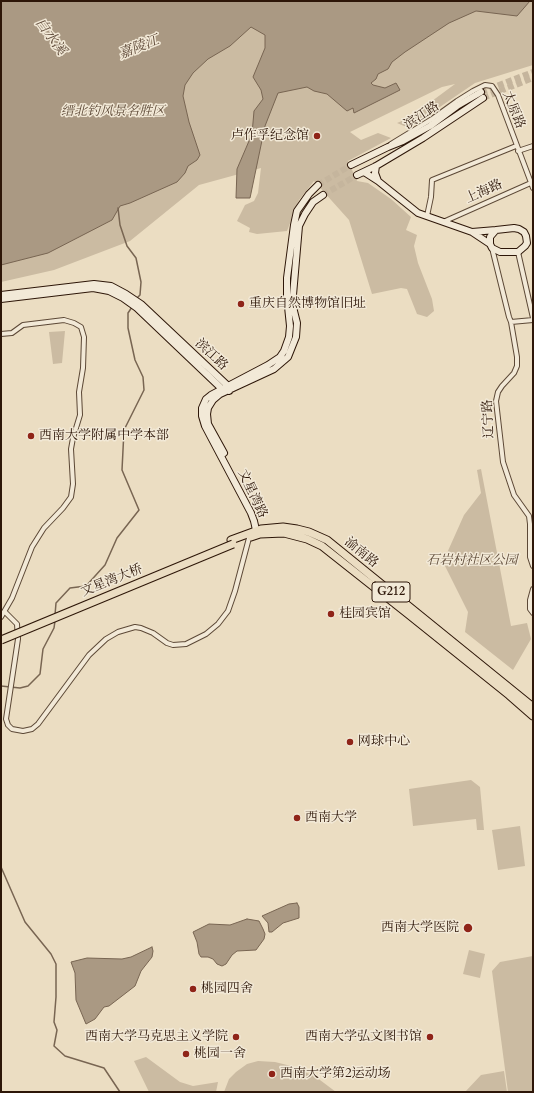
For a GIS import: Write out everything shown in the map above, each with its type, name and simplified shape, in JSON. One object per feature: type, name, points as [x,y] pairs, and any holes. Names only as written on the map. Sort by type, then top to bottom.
[{"type":"highway","name":"渝南路","points":[[232,542],[259,531],[283,527],[309,532],[327,540],[533,707]]},
{"type":"highway","name":"渝南路","points":[[232,542],[250,538],[259,531],[295,535],[322,546],[473,666],[533,716]]},
{"type":"highway","name":"文星湾大桥","points":[[1,635],[232,542]]},
{"type":"highway","name":"文星湾大桥","points":[[1,640],[232,542]]},
{"type":"main road","name":"滨江路","points":[[351,165],[410,137],[430,126],[458,106],[482,95],[423,138],[376,166],[357,175]]},
{"type":"main road","points":[[376,166],[375,173],[378,181]]},
{"type":"main road","points":[[364,172],[418,212],[472,232],[500,252],[518,252],[523,249],[530,239],[519,229],[472,232]]},
{"type":"main road","name":"文星湾路","points":[[259,531],[256,515],[208,424],[208,408],[213,400],[228,388],[276,361],[287,346],[290,337],[290,326],[287,278],[294,225],[297,211],[309,194],[318,185]]},
{"type":"main road","name":"文星湾路","points":[[259,531],[203,421],[202,408],[206,400],[221,388],[228,388],[274,369],[288,357],[296,337],[297,323],[293,307],[293,278],[299,226],[313,202],[323,195]]},
{"type":"main road","points":[[491,246],[490,237],[496,230]]},
{"type":"main road","name":"滨江路","points":[[1,295],[94,286],[109,291],[123,298],[137,308],[228,388]]},
{"type":"main road","name":"滨江路","points":[[1,299],[94,286]]},
{"type":"main road","name":"滨江路","points":[[169,335],[221,388]]},
{"type":"street","name":"太原路","points":[[388,147],[396,140],[432,119],[457,100],[485,85],[492,86],[498,95],[533,188]]},
{"type":"street","points":[[427,216],[431,197],[432,180],[516,146]]},
{"type":"street","points":[[518,151],[533,146]]},
{"type":"street","name":"上海路","points":[[443,222],[532,182]]},
{"type":"street","name":"辽宁路","points":[[491,246],[511,322],[517,357],[517,366],[514,373],[498,392],[496,401],[503,462],[514,495],[526,512],[530,524],[529,547],[533,566]]},
{"type":"street","points":[[511,322],[533,319],[518,252]]},
{"type":"street","points":[[1,334],[12,333],[23,325],[64,320],[81,327],[84,337],[83,368],[79,392],[80,416],[72,438],[71,449],[71,497],[44,528],[32,547],[12,598],[1,617]]},
{"type":"street","points":[[5,612],[17,624],[18,639],[6,719],[8,725],[22,731],[32,729],[38,724],[89,655],[102,643],[118,632],[126,628],[141,628],[153,633],[167,643],[173,645],[186,644],[206,634],[218,624],[228,611],[250,538]]},
{"type":"street","points":[[533,589],[530,600],[530,609],[533,613]]},
{"type":"green space","name":"缙北钓风景名胜区","points":[[1,1],[533,1],[533,65],[475,83],[409,128],[397,123],[409,118],[455,84],[442,87],[350,132],[361,140],[378,133],[391,138],[348,161],[357,181],[368,183],[391,199],[411,217],[406,230],[417,235],[414,246],[418,263],[432,299],[434,311],[427,317],[417,314],[407,289],[401,288],[372,294],[349,220],[314,181],[299,200],[287,231],[257,234],[249,232],[250,228],[237,221],[245,205],[254,201],[258,193],[261,168],[199,185],[130,241],[54,270],[1,282]]},
{"type":"green space","points":[[65,331],[62,363],[53,364],[49,332]]},
{"type":"green space","name":"石岩村社区公园","points":[[481,469],[511,626],[527,623],[531,639],[513,670],[465,632],[468,612],[443,562],[464,515],[481,493],[477,470]]},
{"type":"green space","points":[[471,780],[480,787],[484,830],[477,830],[476,819],[413,826],[409,789]]},
{"type":"green space","points":[[520,826],[525,866],[498,870],[492,830]]},
{"type":"green space","points":[[469,950],[485,954],[480,978],[463,974]]},
{"type":"green space","points":[[533,956],[533,1092],[508,1092],[492,971],[500,962]]},
{"type":"green space","points":[[146,1057],[180,1082],[193,1086],[218,1082],[216,1092],[149,1092],[134,1061]]},
{"type":"green space","name":"西南大学第2运动场","points":[[258,1061],[275,1062],[291,1066],[316,1077],[336,1092],[224,1092],[229,1079],[236,1072],[247,1064]]},
{"type":"green space","points":[[504,1071],[507,1092],[465,1092],[481,1075]]},
{"type":"water","name":"缙北钓风景名胜区","points":[[1,1],[530,1],[517,16],[476,11],[449,23],[392,62],[388,69],[378,74],[376,79],[371,83],[373,85],[385,88],[396,83],[400,90],[354,113],[353,108],[347,111],[327,94],[314,91],[307,87],[278,93],[265,126],[250,198],[236,198],[237,169],[252,134],[254,111],[263,99],[261,90],[253,77],[265,48],[265,35],[251,27],[230,46],[208,59],[193,73],[185,85],[183,96],[189,122],[200,155],[197,160],[188,166],[185,173],[177,182],[120,206],[112,220],[48,253],[1,265]]},
{"type":"water","points":[[297,903],[299,907],[299,918],[283,923],[272,932],[269,932],[268,923],[262,916],[289,904]]},
{"type":"water","points":[[247,919],[259,921],[265,934],[264,939],[256,950],[237,951],[232,955],[226,964],[222,966],[217,964],[213,959],[201,957],[193,932],[209,924],[230,925]]},
{"type":"water","points":[[152,947],[152,957],[141,971],[135,986],[109,1006],[104,1007],[95,1019],[86,1024],[76,1000],[75,973],[71,962],[87,958],[122,959],[131,957]]},
{"type":"waterway","points":[[118,208],[120,225],[127,246],[136,258],[141,282],[140,295],[137,298]]},
{"type":"waterway","points":[[55,615],[56,603],[70,588],[86,586],[105,565],[117,538],[139,510],[122,470],[124,430],[144,390],[143,377],[135,360],[128,328],[128,313],[132,307]]},
{"type":"waterway","points":[[1,686],[20,688],[28,686],[40,674],[43,649],[54,628],[55,621]]},
{"type":"waterway","points":[[1,867],[25,922],[51,954],[56,964],[54,1022],[57,1030],[54,1046],[65,1056],[104,1068],[120,1092]]},
{"type":"tunnel","points":[[481,92],[533,72]]},
{"type":"tunnel","points":[[483,98],[533,78]]},
{"type":"tunnel","points":[[318,185],[351,165]]},
{"type":"tunnel","points":[[323,195],[357,175]]},
{"type":"place","name":"卢作孚纪念馆","points":[[317,136]]},
{"type":"place","name":"重庆自然博物馆旧址","points":[[241,304]]},
{"type":"place","name":"西南大学附属中学本部","points":[[31,436]]},
{"type":"place","name":"桂园宾馆","points":[[331,614]]},
{"type":"place","name":"网球中心","points":[[350,742]]},
{"type":"place","name":"西南大学","points":[[297,818]]},
{"type":"place","name":"西南大学医院","points":[[468,928]]},
{"type":"place","name":"桃园四舍","points":[[193,989]]},
{"type":"place","name":"西南大学马克思主义学院","points":[[236,1037]]},
{"type":"place","name":"西南大学弘文图书馆","points":[[430,1037]]},
{"type":"place","name":"桃园一舍","points":[[186,1054]]},
{"type":"place","name":"西南大学第2运动场","points":[[272,1074]]},
{"type":"water label","name":"白水溪","points":[[50,37]]},
{"type":"water label","name":"嘉陵江","points":[[139,48]]}]
